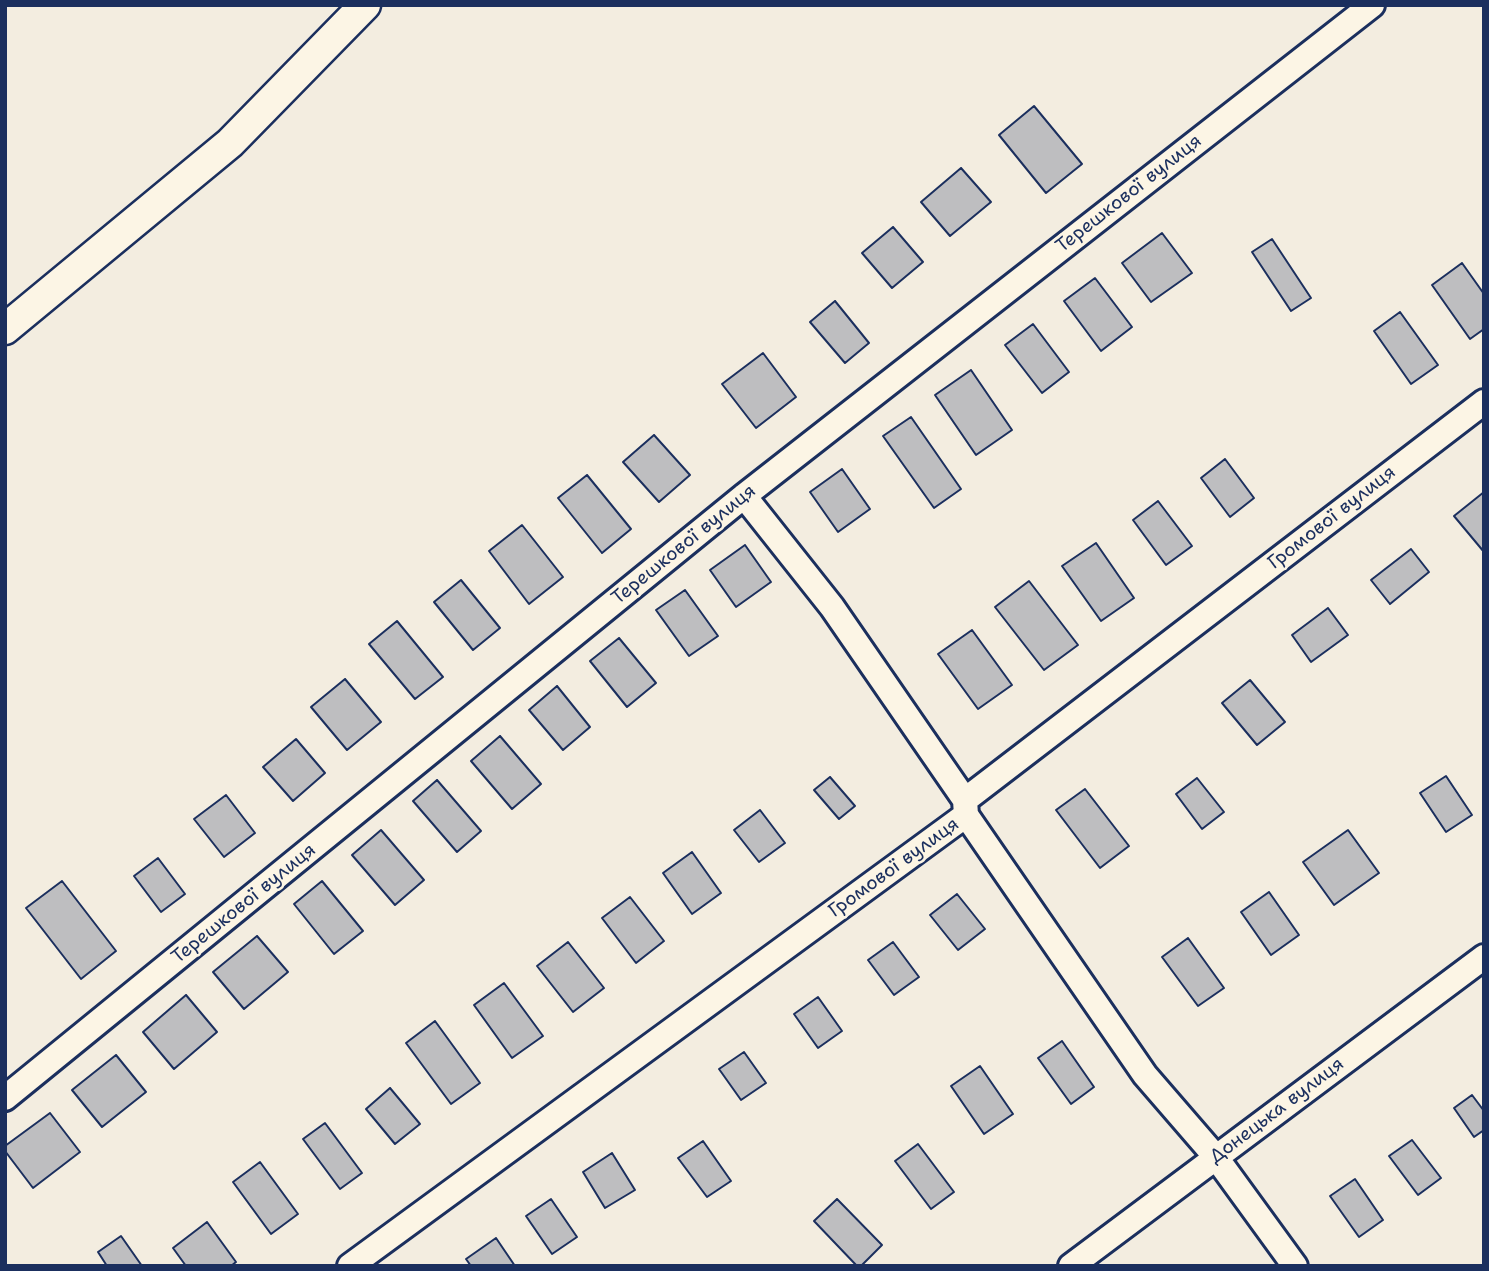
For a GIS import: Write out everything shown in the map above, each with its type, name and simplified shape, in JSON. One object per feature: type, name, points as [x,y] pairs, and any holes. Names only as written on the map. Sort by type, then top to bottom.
[{"type":"street","points":[[5,329],[230,143],[365,5]]},
{"type":"street","name":"Терешкової вулиця","points":[[5,1098],[744,496],[1361,8]]},
{"type":"street","name":"Громової вулиця","points":[[350,1266],[966,808],[1484,402]]},
{"type":"street","points":[[744,496],[832,607],[1144,1075],[1215,1156],[1295,1266]]},
{"type":"street","name":"Донецька вулиця","points":[[1071,1266],[1484,957]]},
{"type":"building","points":[[1034,106],[1082,164],[1046,193],[999,135]]},
{"type":"building","points":[[961,168],[991,202],[950,236],[921,202]]},
{"type":"building","points":[[893,227],[923,262],[892,288],[862,253]]},
{"type":"building","points":[[1162,233],[1192,273],[1151,302],[1122,263]]},
{"type":"building","points":[[1272,239],[1311,298],[1291,311],[1252,252]]},
{"type":"building","points":[[1462,263],[1484,294],[1484,329],[1470,339],[1432,285]]},
{"type":"building","points":[[1095,278],[1132,327],[1101,351],[1064,301]]},
{"type":"building","points":[[835,301],[869,343],[845,363],[810,322]]},
{"type":"building","points":[[1400,312],[1438,365],[1411,384],[1374,331]]},
{"type":"building","points":[[1033,324],[1069,372],[1042,393],[1005,345]]},
{"type":"building","points":[[763,353],[796,397],[756,428],[722,384]]},
{"type":"building","points":[[971,370],[1012,430],[976,455],[935,395]]},
{"type":"building","points":[[911,417],[961,489],[934,508],[883,436]]},
{"type":"building","points":[[654,435],[690,475],[659,502],[623,462]]},
{"type":"building","points":[[1225,459],[1254,498],[1230,517],[1201,478]]},
{"type":"building","points":[[842,469],[870,509],[838,532],[810,492]]},
{"type":"building","points":[[587,475],[631,529],[602,553],[558,498]]},
{"type":"building","points":[[1484,492],[1484,552],[1454,516]]},
{"type":"building","points":[[1158,501],[1192,546],[1166,565],[1133,520]]},
{"type":"building","points":[[522,525],[563,577],[529,604],[489,551]]},
{"type":"building","points":[[1096,543],[1134,598],[1101,621],[1062,566]]},
{"type":"building","points":[[745,545],[771,582],[736,607],[710,570]]},
{"type":"building","points":[[1411,549],[1429,572],[1390,604],[1371,580]]},
{"type":"building","points":[[461,580],[500,628],[473,650],[434,602]]},
{"type":"building","points":[[1029,581],[1078,645],[1044,670],[995,607]]},
{"type":"building","points":[[685,590],[718,636],[689,656],[656,610]]},
{"type":"building","points":[[1328,608],[1348,635],[1311,662],[1292,635]]},
{"type":"building","points":[[397,621],[443,677],[415,699],[369,644]]},
{"type":"building","points":[[972,630],[1012,685],[978,709],[938,654]]},
{"type":"building","points":[[619,638],[656,683],[627,707],[590,661]]},
{"type":"building","points":[[345,679],[381,722],[347,750],[311,707]]},
{"type":"building","points":[[1250,680],[1285,722],[1257,745],[1222,703]]},
{"type":"building","points":[[557,686],[590,727],[563,750],[529,710]]},
{"type":"building","points":[[500,736],[541,784],[512,809],[471,761]]},
{"type":"building","points":[[296,739],[325,773],[293,801],[263,767]]},
{"type":"building","points":[[1446,776],[1472,815],[1446,832],[1420,793]]},
{"type":"building","points":[[830,777],[855,806],[839,819],[814,790]]},
{"type":"building","points":[[1197,778],[1224,812],[1202,829],[1176,794]]},
{"type":"building","points":[[437,780],[481,831],[457,852],[413,801]]},
{"type":"building","points":[[1085,789],[1129,846],[1100,868],[1056,810]]},
{"type":"building","points":[[226,795],[255,833],[224,857],[194,819]]},
{"type":"building","points":[[760,810],[785,843],[759,862],[734,830]]},
{"type":"building","points":[[381,830],[424,880],[395,905],[352,855]]},
{"type":"building","points":[[1348,830],[1379,873],[1334,905],[1303,862]]},
{"type":"building","points":[[692,852],[721,893],[692,914],[663,873]]},
{"type":"building","points":[[158,858],[185,894],[161,912],[134,876]]},
{"type":"building","points":[[62,881],[116,951],[81,979],[26,908]]},
{"type":"building","points":[[322,881],[363,931],[334,954],[294,904]]},
{"type":"building","points":[[1269,892],[1299,935],[1271,955],[1241,912]]},
{"type":"building","points":[[957,894],[985,929],[958,950],[930,915]]},
{"type":"building","points":[[630,897],[664,941],[636,963],[602,918]]},
{"type":"building","points":[[257,936],[288,972],[244,1009],[213,972]]},
{"type":"building","points":[[1188,938],[1224,988],[1198,1006],[1162,957]]},
{"type":"building","points":[[568,942],[604,988],[573,1012],[537,966]]},
{"type":"building","points":[[893,942],[919,977],[894,995],[868,960]]},
{"type":"building","points":[[504,983],[543,1036],[512,1058],[474,1005]]},
{"type":"building","points":[[186,995],[217,1032],[174,1069],[143,1032]]},
{"type":"building","points":[[818,997],[842,1031],[818,1048],[794,1014]]},
{"type":"building","points":[[435,1021],[480,1083],[451,1104],[406,1043]]},
{"type":"building","points":[[1062,1041],[1094,1087],[1071,1104],[1038,1058]]},
{"type":"building","points":[[744,1052],[766,1083],[741,1100],[719,1069]]},
{"type":"building","points":[[116,1055],[146,1092],[102,1127],[72,1090]]},
{"type":"building","points":[[980,1066],[1013,1114],[984,1134],[951,1086]]},
{"type":"building","points":[[390,1088],[420,1124],[395,1144],[366,1109]]},
{"type":"building","points":[[1472,1095],[1484,1111],[1484,1130],[1474,1137],[1454,1108]]},
{"type":"building","points":[[50,1113],[80,1152],[33,1188],[5,1151],[5,1146]]},
{"type":"building","points":[[325,1123],[362,1173],[340,1189],[303,1139]]},
{"type":"building","points":[[1412,1140],[1441,1178],[1418,1195],[1389,1156]]},
{"type":"building","points":[[703,1141],[731,1181],[707,1197],[678,1158]]},
{"type":"building","points":[[918,1144],[954,1192],[931,1209],[895,1161]]},
{"type":"building","points":[[612,1153],[635,1190],[605,1208],[583,1172]]},
{"type":"building","points":[[260,1162],[298,1214],[271,1234],[233,1182]]},
{"type":"building","points":[[1355,1179],[1383,1220],[1359,1237],[1330,1196]]},
{"type":"building","points":[[551,1199],[577,1237],[552,1254],[526,1216]]},
{"type":"building","points":[[837,1199],[882,1245],[861,1266],[857,1266],[814,1221]]},
{"type":"building","points":[[207,1222],[236,1262],[231,1266],[186,1266],[173,1248]]},
{"type":"building","points":[[121,1236],[142,1266],[107,1266],[98,1252]]},
{"type":"building","points":[[496,1238],[515,1266],[471,1266],[466,1259]]}]
